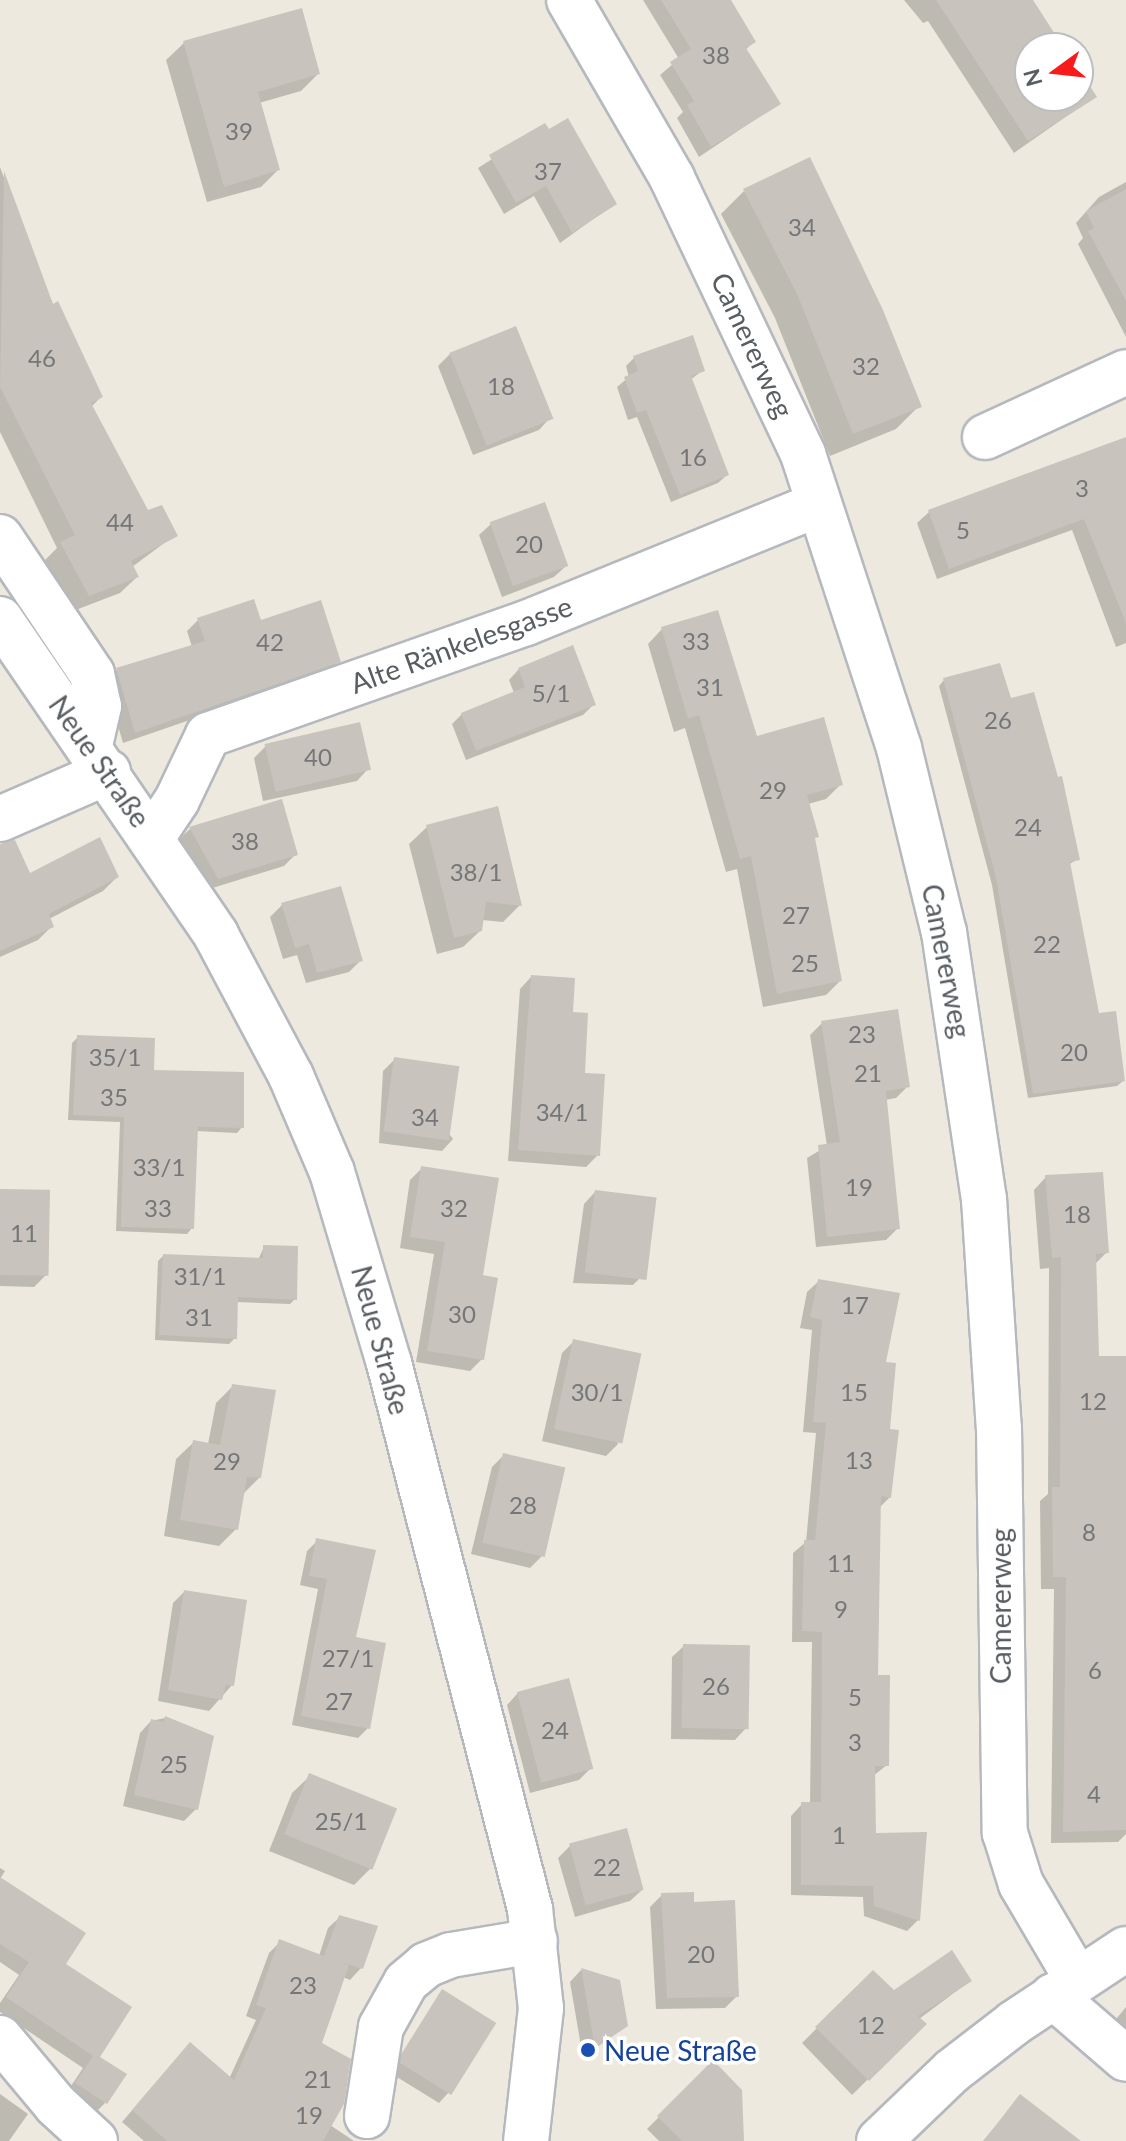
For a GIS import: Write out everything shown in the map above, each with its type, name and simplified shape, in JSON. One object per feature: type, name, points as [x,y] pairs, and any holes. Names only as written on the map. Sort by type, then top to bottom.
[{"type":"street","name":"Camererweg","points":[[569,0],[703,238],[803,454],[899,748],[957,1007],[984,1199],[995,1346],[1003,1816],[1021,1884],[1065,1987],[1126,2059]]},
{"type":"street","points":[[985,437],[1126,372]]},
{"type":"street","name":"Alte Ränkelesgasse","points":[[153,836],[208,735],[526,623],[819,504]]},
{"type":"street","points":[[0,537],[92,674],[99,706],[99,758],[0,819]]},
{"type":"street","name":"Neue Straße","points":[[0,619],[153,836],[255,1006],[332,1172],[389,1363],[535,1941],[541,2008],[526,2141]]},
{"type":"street","points":[[367,2116],[381,2027],[406,1982],[426,1965],[451,1955],[535,1941]]},
{"type":"street","points":[[879,2141],[952,2071],[1065,1987],[1126,1949]]},
{"type":"street","points":[[4,2044],[56,2105],[95,2141]]},
{"type":"building","points":[[661,0],[731,0],[756,42],[746,48],[781,104],[711,147],[687,105],[694,101],[670,62],[691,49]]},
{"type":"building","points":[[936,0],[1033,0],[1054,32],[1014,32],[1014,112],[1073,112],[1028,141]]},
{"type":"building","points":[[302,8],[320,74],[258,92],[280,170],[224,187],[183,41]]},
{"type":"building","points":[[568,118],[617,204],[572,233],[546,186],[516,203],[489,155],[545,123],[549,129]]},
{"type":"building","points":[[810,157],[883,310],[922,407],[853,434],[797,294],[743,189]]},
{"type":"building","points":[[4,171],[53,304],[58,301],[103,397],[91,403],[148,510],[162,505],[178,536],[131,561],[139,577],[89,596],[60,542],[75,535],[0,387]]},
{"type":"building","points":[[1126,189],[1126,301],[1088,231],[1094,228],[1086,211]]},
{"type":"building","points":[[516,326],[553,419],[487,446],[449,353]]},
{"type":"building","points":[[693,335],[705,371],[691,376],[729,475],[680,495],[646,410],[637,413],[624,377],[638,371],[633,356]]},
{"type":"building","points":[[1126,437],[1126,623],[1084,519],[949,569],[928,510]]},
{"type":"building","points":[[545,502],[568,566],[513,586],[490,522]]},
{"type":"building","points":[[254,599],[261,620],[321,600],[341,662],[135,733],[116,668],[205,641],[197,618]]},
{"type":"building","points":[[718,610],[757,736],[824,717],[843,785],[807,795],[819,837],[815,838],[842,981],[777,994],[751,856],[740,859],[699,715],[688,719],[661,627]]},
{"type":"building","points":[[573,645],[596,705],[476,751],[461,713],[525,687],[518,668]]},
{"type":"building","points":[[1000,663],[1011,698],[1034,692],[1058,777],[1062,776],[1080,860],[1070,862],[1099,1013],[1116,1011],[1125,1081],[1033,1094],[996,878],[943,678]]},
{"type":"building","points":[[360,722],[371,770],[276,792],[265,744]]},
{"type":"building","points":[[282,799],[298,855],[218,879],[189,827]]},
{"type":"building","points":[[498,806],[522,906],[486,902],[482,931],[454,938],[426,825]]},
{"type":"building","points":[[100,837],[119,877],[49,914],[54,927],[0,951],[0,844],[15,840],[30,873]]},
{"type":"building","points":[[341,886],[363,961],[317,973],[309,944],[295,948],[281,903]]},
{"type":"building","points":[[531,975],[575,978],[573,1012],[588,1013],[585,1073],[605,1074],[600,1156],[518,1150]]},
{"type":"building","points":[[898,1009],[910,1087],[886,1091],[900,1229],[827,1237],[818,1145],[840,1142],[821,1021]]},
{"type":"building","points":[[77,1035],[155,1038],[154,1070],[244,1072],[244,1128],[198,1127],[194,1229],[121,1227],[124,1117],[73,1115]]},
{"type":"building","points":[[394,1057],[459,1066],[449,1140],[384,1131]]},
{"type":"building","points":[[421,1166],[499,1178],[483,1275],[498,1278],[484,1360],[427,1351],[445,1242],[410,1237]]},
{"type":"building","points":[[1103,1172],[1109,1253],[1096,1254],[1099,1356],[1126,1356],[1126,1830],[1063,1832],[1066,1577],[1053,1577],[1052,1487],[1060,1487],[1061,1257],[1052,1258],[1045,1175]]},
{"type":"building","points":[[0,1189],[50,1190],[48,1276],[0,1275]]},
{"type":"building","points":[[595,1190],[657,1198],[646,1280],[585,1272]]},
{"type":"building","points":[[263,1245],[298,1246],[297,1300],[238,1297],[237,1339],[159,1335],[163,1254],[263,1258]]},
{"type":"building","points":[[818,1279],[900,1293],[886,1362],[896,1363],[890,1429],[899,1430],[891,1498],[881,1496],[878,1675],[890,1675],[889,1766],[875,1766],[876,1833],[927,1832],[920,1921],[874,1906],[873,1886],[801,1885],[801,1802],[821,1802],[822,1632],[802,1631],[804,1540],[815,1540],[826,1423],[813,1422],[822,1320],[810,1317]]},
{"type":"building","points":[[573,1339],[641,1354],[622,1444],[554,1429]]},
{"type":"building","points":[[232,1384],[276,1390],[261,1478],[247,1477],[238,1530],[180,1520],[193,1440],[220,1445]]},
{"type":"building","points":[[503,1453],[565,1467],[545,1557],[482,1543]]},
{"type":"building","points":[[316,1538],[376,1550],[356,1637],[386,1643],[370,1729],[301,1716],[327,1579],[309,1576]]},
{"type":"building","points":[[184,1590],[247,1600],[234,1686],[226,1685],[222,1700],[168,1690]]},
{"type":"building","points":[[683,1644],[750,1645],[749,1729],[682,1728]]},
{"type":"building","points":[[569,1678],[593,1769],[541,1783],[517,1692]]},
{"type":"building","points":[[165,1716],[214,1736],[198,1810],[134,1795],[151,1719],[164,1722]]},
{"type":"building","points":[[309,1773],[397,1809],[372,1870],[284,1834]]},
{"type":"building","points":[[627,1828],[644,1890],[586,1905],[569,1844]]},
{"type":"building","points":[[0,1877],[86,1933],[66,1964],[132,2007],[100,2057],[127,2074],[107,2104],[75,2083],[93,2056],[6,1997],[29,1962],[0,1944]]},
{"type":"building","points":[[694,1892],[694,1902],[735,1900],[739,1997],[667,1998],[661,1893]]},
{"type":"building","points":[[339,1915],[378,1926],[363,1969],[335,1960],[349,1965],[322,2043],[351,2059],[344,2104],[323,2141],[167,2141],[132,2110],[190,2042],[234,2080],[266,2008],[256,2005],[279,1939],[324,1956]]},
{"type":"building","points":[[952,1950],[972,1981],[918,2016],[927,2024],[869,2081],[815,2027],[873,1970],[894,1990]]},
{"type":"building","points":[[581,1968],[620,1980],[628,2026],[595,2048]]},
{"type":"building","points":[[442,1989],[496,2023],[451,2095],[397,2061]]},
{"type":"building","points":[[713,2060],[742,2090],[744,2141],[682,2141],[657,2116]]},
{"type":"building","points":[[1020,2094],[1081,2141],[984,2141]]},
{"type":"place","name":"Neue Straße","points":[[588,2050]]}]
